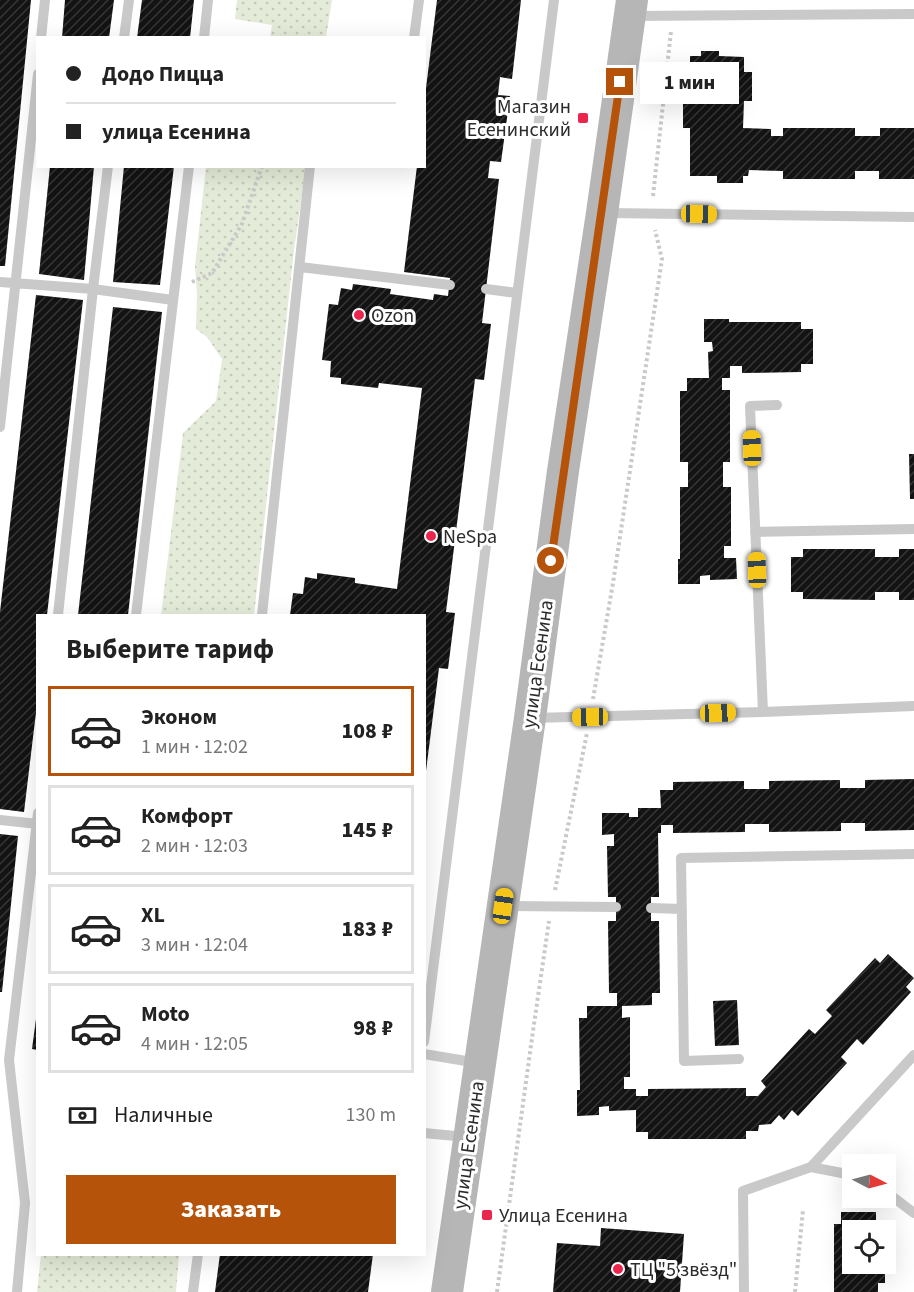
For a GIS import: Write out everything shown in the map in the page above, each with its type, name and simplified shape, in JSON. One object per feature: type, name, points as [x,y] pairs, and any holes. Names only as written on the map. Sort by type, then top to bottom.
[{"type":"street","name":"улица Есенина","points":[[447,1292],[630,8]]},
{"type":"lane","points":[[41,36],[45,0]]},
{"type":"lane","points":[[124,36],[129,0]]},
{"type":"lane","points":[[204,36],[208,0]]},
{"type":"lane","points":[[414,36],[419,0]]},
{"type":"lane","points":[[426,1026],[554,0]]},
{"type":"lane","points":[[630,8],[673,16],[914,14]]},
{"type":"lane","points":[[0,427],[36,92]]},
{"type":"lane","points":[[58,614],[108,168]]},
{"type":"lane","points":[[136,614],[189,168]]},
{"type":"lane","points":[[262,614],[310,168]]},
{"type":"lane","points":[[602,213],[914,217]]},
{"type":"lane","points":[[300,267],[450,285]]},
{"type":"lane","points":[[0,282],[174,295]]},
{"type":"lane","points":[[486,289],[518,293]]},
{"type":"lane","points":[[763,712],[750,406],[777,405]]},
{"type":"lane","points":[[755,532],[914,529]]},
{"type":"lane","points":[[530,718],[914,706]]},
{"type":"lane","points":[[0,820],[36,820]]},
{"type":"lane","points":[[17,1292],[25,1203],[9,1060],[36,829]]},
{"type":"lane","points":[[739,1059],[684,1060],[681,858],[914,854]]},
{"type":"lane","points":[[503,906],[616,908]]},
{"type":"lane","points":[[651,908],[682,909]]},
{"type":"lane","points":[[426,1054],[480,1063]]},
{"type":"lane","points":[[744,1292],[743,1191],[811,1167],[914,1055]]},
{"type":"lane","points":[[426,1133],[469,1138]]},
{"type":"lane","points":[[811,1167],[842,1173]]},
{"type":"lane","points":[[896,1199],[914,1213]]},
{"type":"lane","points":[[193,1292],[198,1256]]},
{"type":"path","points":[[497,1292],[551,906],[590,717],[613,583],[662,259],[651,214],[673,16]]},
{"type":"path","points":[[174,295],[212,273],[242,224],[261,168]]},
{"type":"path","points":[[795,1292],[802,1210]]},
{"type":"green space","points":[[237,0],[332,0],[326,36],[270,36],[272,25],[235,19]]},
{"type":"green space","points":[[206,168],[306,168],[294,250],[254,614],[161,614],[183,433],[216,401],[222,359],[207,337],[196,329],[195,266]]},
{"type":"green space","points":[[41,1256],[179,1256],[176,1292],[37,1292]]},
{"type":"building","points":[[0,0],[31,0],[5,266],[0,266]]},
{"type":"building","points":[[65,0],[114,0],[109,36],[62,36]]},
{"type":"building","points":[[142,0],[194,0],[190,36],[137,36]]},
{"type":"building","points":[[437,0],[521,0],[512,79],[500,77],[498,95],[510,96],[501,162],[490,161],[488,178],[499,179],[482,323],[491,324],[484,380],[475,379],[446,612],[455,613],[448,669],[439,668],[426,771],[426,614],[290,614],[293,593],[303,594],[305,577],[317,579],[317,573],[355,578],[355,583],[397,589],[422,388],[379,383],[378,388],[341,384],[341,378],[330,377],[331,361],[322,360],[329,304],[338,305],[341,288],[352,290],[353,284],[391,289],[390,294],[433,300],[434,294],[448,296],[450,278],[404,272],[417,168],[426,168],[426,88]]},
{"type":"building","points":[[701,51],[719,51],[719,56],[744,57],[744,72],[752,72],[752,101],[744,101],[743,128],[771,129],[771,136],[783,136],[783,128],[855,128],[855,136],[880,136],[880,128],[914,128],[914,179],[879,179],[879,171],[855,171],[855,179],[783,179],[783,171],[749,170],[748,176],[743,176],[743,183],[717,183],[717,176],[690,176],[690,128],[683,128],[683,101],[690,100],[690,56],[701,56]]},
{"type":"building","points":[[50,168],[94,168],[84,280],[39,274]]},
{"type":"building","points":[[124,168],[174,168],[160,285],[113,282]]},
{"type":"building","points":[[36,295],[83,300],[47,614],[36,614],[36,713],[24,812],[0,809],[0,612]]},
{"type":"building","points":[[113,307],[162,312],[128,614],[78,614]]},
{"type":"building","points":[[704,319],[729,319],[729,322],[801,322],[801,329],[813,329],[813,364],[801,364],[801,372],[742,373],[742,366],[730,366],[730,378],[722,378],[722,390],[730,390],[730,462],[723,462],[723,487],[731,487],[731,546],[724,546],[724,558],[736,558],[737,579],[710,580],[710,575],[700,576],[700,584],[678,584],[680,487],[688,487],[688,462],[680,462],[680,391],[687,391],[687,378],[709,378],[708,352],[713,351],[712,342],[704,342]]},
{"type":"building","points":[[909,454],[914,454],[914,499],[910,499]]},
{"type":"building","points":[[803,549],[875,549],[875,557],[899,557],[899,549],[914,549],[914,600],[899,600],[899,592],[875,592],[875,600],[803,599],[803,592],[791,592],[791,557],[803,557]]},
{"type":"building","points":[[914,779],[914,830],[865,831],[865,823],[841,823],[841,831],[769,832],[769,824],[745,824],[745,832],[673,833],[673,825],[661,825],[661,833],[658,833],[659,897],[651,897],[651,921],[659,921],[660,993],[652,993],[652,1005],[622,1006],[622,1018],[630,1017],[630,1077],[624,1077],[624,1089],[636,1089],[636,1096],[648,1096],[648,1089],[746,1088],[746,1096],[758,1096],[766,1087],[761,1081],[809,1029],[815,1034],[832,1016],[826,1010],[875,958],[880,963],[888,954],[914,978],[906,987],[911,992],[863,1045],[857,1039],[841,1057],[847,1063],[798,1116],[792,1110],[784,1120],[779,1115],[771,1124],[759,1125],[758,1131],[746,1131],[746,1139],[648,1139],[648,1132],[636,1132],[636,1110],[609,1111],[609,1106],[599,1107],[599,1115],[577,1116],[577,1090],[580,1090],[579,1018],[587,1018],[587,1006],[617,1006],[617,993],[609,993],[608,921],[616,921],[616,897],[608,897],[607,846],[614,846],[614,834],[602,835],[602,813],[629,813],[629,817],[638,817],[638,808],[661,808],[660,790],[673,790],[673,782],[744,781],[744,789],[769,789],[769,781],[840,780],[840,788],[865,788],[865,780]]},
{"type":"building","points":[[0,834],[18,836],[2,992],[0,992]]},
{"type":"building","points":[[737,1000],[739,1045],[715,1046],[713,1001]]},
{"type":"building","points":[[36,1019],[36,1050],[32,1049]]},
{"type":"building","points":[[841,1212],[876,1212],[876,1220],[842,1220],[842,1274],[885,1274],[885,1283],[878,1283],[878,1292],[834,1292],[834,1224],[841,1224]]},
{"type":"building","name":"ТЦ \"5 звёзд\"","points":[[601,1228],[684,1234],[680,1292],[553,1292],[557,1243],[600,1246]]},
{"type":"building","points":[[220,1256],[373,1256],[368,1292],[215,1292]]},
{"type":"place","name":"Магазин Есенинский","points":[[583,118]]},
{"type":"place","name":"Ozon","points":[[359,315]]},
{"type":"place","name":"NeSpa","points":[[431,536]]},
{"type":"place","name":"Улица Есенина","points":[[487,1215]]},
{"type":"place","name":"ТЦ \"5 звёзд\"","points":[[618,1269]]},
{"type":"route","points":[[551,561],[620,82]]}]
